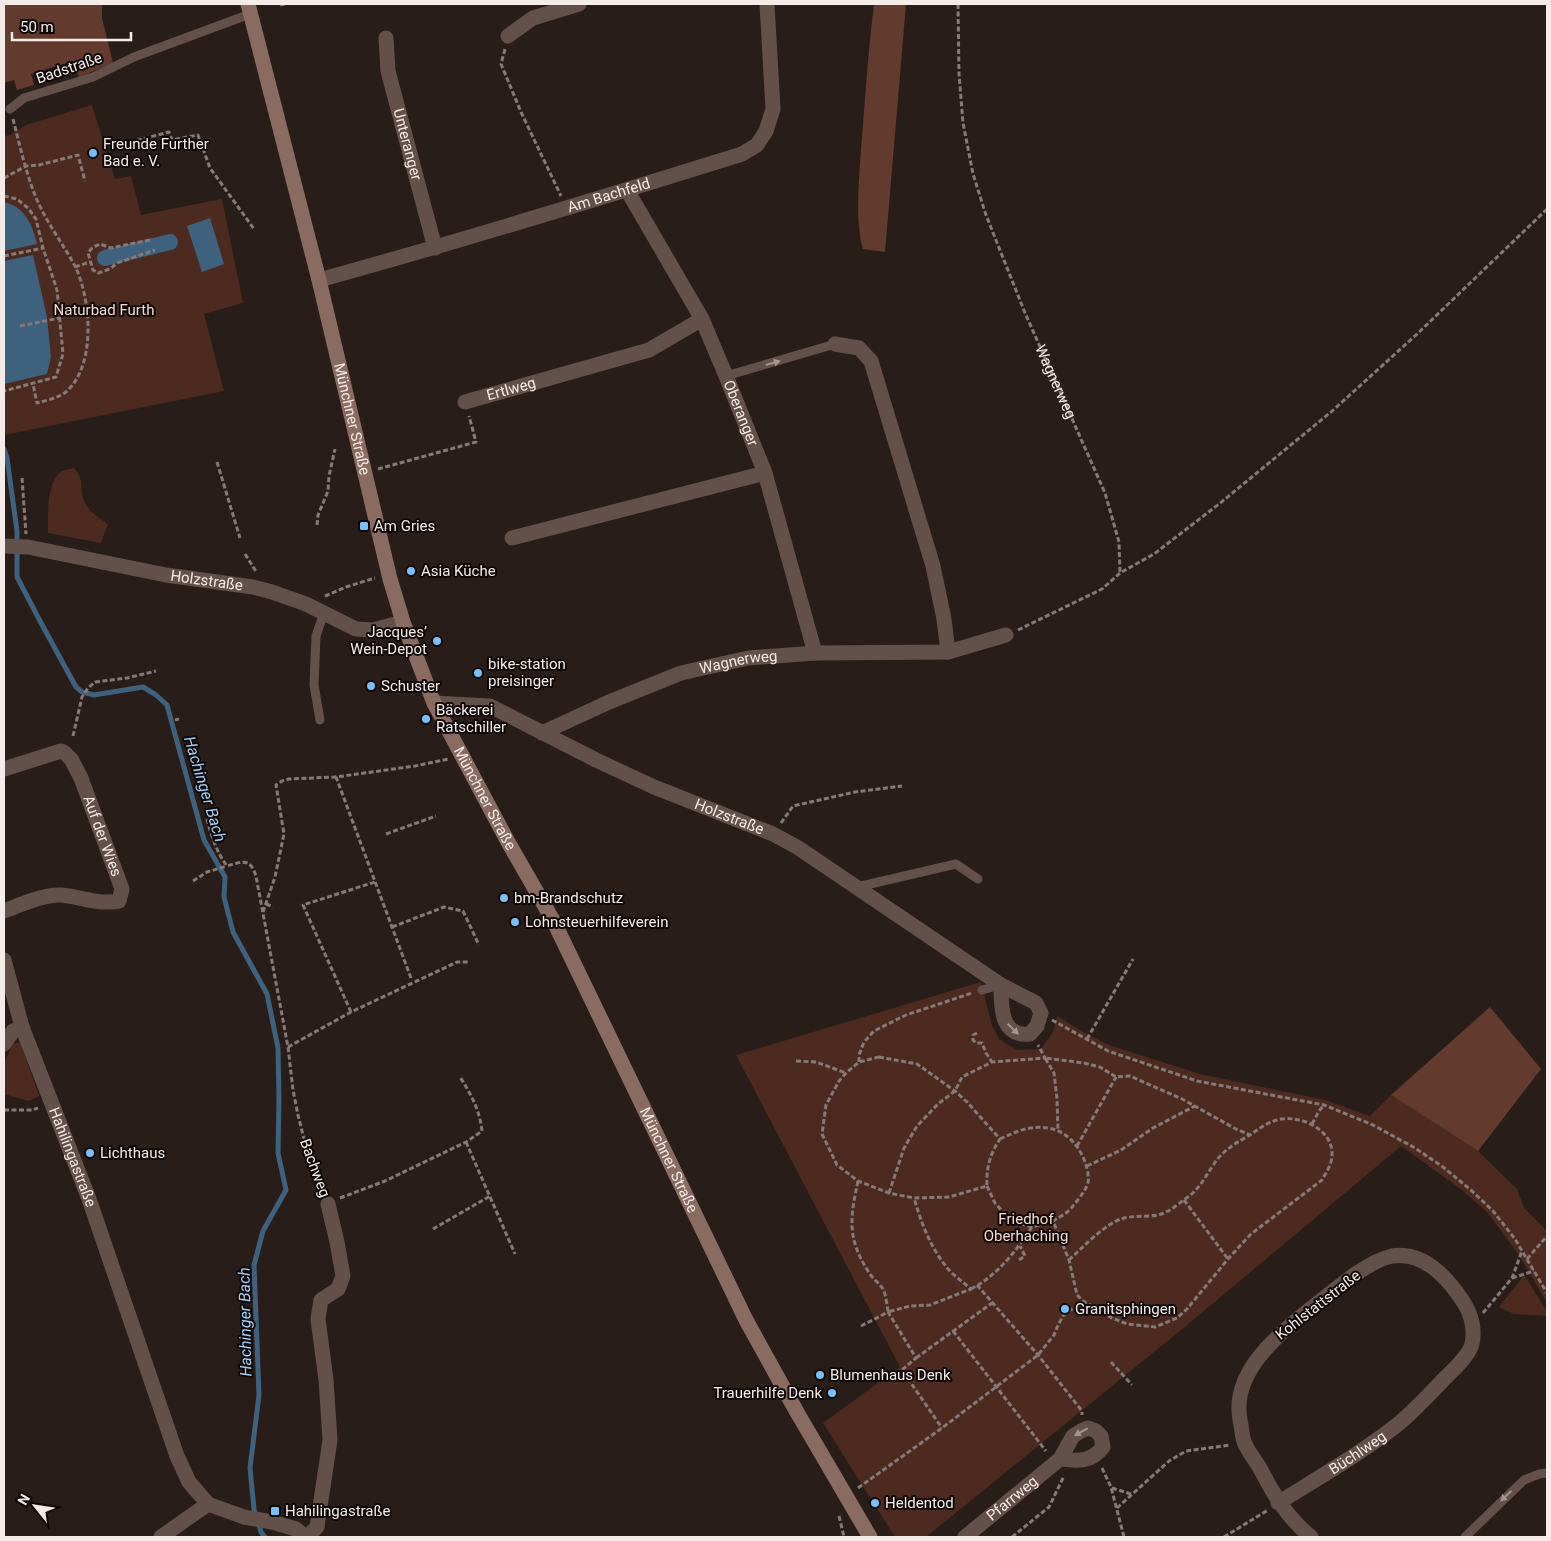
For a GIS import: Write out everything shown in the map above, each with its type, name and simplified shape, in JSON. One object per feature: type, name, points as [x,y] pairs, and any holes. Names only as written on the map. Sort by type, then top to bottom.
[{"type":"main road","name":"Münchner Straße","points":[[249,9],[319,280],[389,573],[403,622],[434,703],[508,842],[554,922],[746,1320],[870,1537]]},
{"type":"street","points":[[508,36],[533,18],[579,4]]},
{"type":"street","name":"Am Bachfeld","points":[[319,280],[435,248],[627,190],[742,154],[757,145],[766,131],[773,109],[767,4]]},
{"type":"street","name":"Unteranger","points":[[386,38],[388,71],[435,248]]},
{"type":"street","name":"Oberanger","points":[[627,190],[702,319],[726,376],[765,473],[815,653]]},
{"type":"street","name":"Ertlweg","points":[[465,402],[648,350],[702,319]]},
{"type":"street","points":[[835,344],[859,348],[871,360],[933,566],[944,619],[948,652]]},
{"type":"street","points":[[512,538],[765,473]]},
{"type":"street","name":"Holzstraße","points":[[16,547],[166,575],[253,587],[306,604],[356,629],[373,630],[403,622]]},
{"type":"street","name":"Wagnerweg","points":[[542,733],[609,702],[681,673],[748,658],[815,653],[948,652],[1006,635]]},
{"type":"street","name":"Holzstraße","points":[[434,703],[490,706],[654,787],[773,834],[797,847],[931,939],[1001,984],[1036,1003],[1041,1013]]},
{"type":"street","name":"Auf der Wies","points":[[4,769],[61,751],[65,752],[81,778],[122,889],[120,901],[106,904],[54,895],[4,910]]},
{"type":"street","name":"Hahilingastraße","points":[[4,960],[22,1028],[89,1199],[177,1456],[189,1482],[208,1504],[244,1517],[296,1529],[307,1537]]},
{"type":"street","points":[[1001,984],[1000,1008],[1010,1029],[1020,1035],[1030,1034],[1038,1026],[1041,1013]]},
{"type":"street","points":[[4,1044],[13,1031],[22,1028]]},
{"type":"street","name":"Bachweg","points":[[307,1537],[317,1527],[330,1440],[326,1380],[318,1318],[321,1300],[338,1289],[343,1276],[328,1204]]},
{"type":"street","name":"Kohlstattstraße","points":[[1311,1537],[1278,1503],[1244,1442],[1239,1410],[1240,1394],[1254,1364],[1272,1341],[1325,1297],[1376,1262],[1392,1256],[1407,1255],[1433,1266],[1466,1304],[1473,1327],[1472,1346]]},
{"type":"street","name":"Büchlweg","points":[[1278,1503],[1335,1468],[1397,1424],[1459,1364],[1472,1346]]},
{"type":"street","points":[[1058,1461],[1078,1461],[1096,1456],[1103,1447],[1101,1436],[1096,1431],[1088,1428],[1080,1430]]},
{"type":"street","name":"Pfarrweg","points":[[965,1537],[1058,1461],[1073,1436],[1080,1430]]},
{"type":"street","points":[[162,1537],[208,1504]]},
{"type":"lane","name":"Badstraße","points":[[10,109],[24,98],[93,77],[249,9]]},
{"type":"lane","points":[[726,376],[835,344]]},
{"type":"lane","points":[[320,720],[314,685],[316,636],[324,613]]},
{"type":"lane","points":[[857,887],[956,864],[978,878]]},
{"type":"lane","points":[[982,990],[1001,984]]},
{"type":"lane","points":[[1465,1537],[1524,1480],[1547,1473]]},
{"type":"path","name":"Wagnerweg","points":[[958,4],[959,74],[963,123],[973,174],[986,215],[1025,313],[1105,493],[1119,542],[1120,573]]},
{"type":"path","points":[[508,36],[501,64],[521,112],[567,208]]},
{"type":"path","points":[[10,109],[37,200],[75,267],[87,307],[86,356],[78,376],[68,390],[59,396],[37,403],[33,384]]},
{"type":"path","points":[[115,146],[169,132],[172,140],[198,135],[210,168],[254,229]]},
{"type":"path","points":[[4,178],[26,166],[38,165],[78,155],[85,181]]},
{"type":"path","points":[[4,196],[17,199],[28,208],[36,219],[42,248],[57,290],[63,354],[56,377],[4,390]]},
{"type":"path","points":[[1006,635],[1041,620],[1102,589],[1120,573],[1154,554],[1197,521],[1331,412],[1416,335],[1547,209]]},
{"type":"path","points":[[150,240],[111,248],[100,244],[92,248],[88,253],[92,270],[98,273],[110,269],[117,262],[155,250]]},
{"type":"path","points":[[4,256],[42,248]]},
{"type":"path","points":[[75,267],[90,262]]},
{"type":"path","points":[[20,326],[60,318]]},
{"type":"path","name":"Ertlweg","points":[[365,472],[476,442],[465,402]]},
{"type":"path","points":[[317,525],[318,514],[328,491],[335,449]]},
{"type":"path","points":[[217,462],[240,538]]},
{"type":"path","points":[[16,547],[22,478]]},
{"type":"path","points":[[245,554],[258,574]]},
{"type":"path","points":[[306,604],[346,587],[389,573]]},
{"type":"path","points":[[73,736],[82,697],[95,682],[127,678],[156,671]]},
{"type":"path","points":[[262,913],[280,857],[284,834],[276,786],[289,778],[336,777],[415,766],[462,756]]},
{"type":"path","points":[[336,777],[411,978]]},
{"type":"path","points":[[773,834],[793,806],[855,792],[902,786]]},
{"type":"path","points":[[386,834],[436,816]]},
{"type":"path","points":[[192,881],[206,872],[226,867],[211,835],[207,818]]},
{"type":"path","name":"Bachweg","points":[[226,867],[248,862],[254,868],[288,1047],[298,1116],[304,1139],[328,1204]]},
{"type":"path","points":[[351,1012],[303,904],[375,882]]},
{"type":"path","points":[[266,904],[273,907]]},
{"type":"path","points":[[392,927],[444,908],[463,911],[479,945]]},
{"type":"path","points":[[1087,1039],[1133,959]]},
{"type":"path","points":[[288,1047],[351,1012],[457,962],[468,962]]},
{"type":"path","points":[[859,1062],[858,1055],[864,1042],[874,1031],[906,1015],[982,990]]},
{"type":"path","points":[[1041,1013],[1108,1051],[1197,1081],[1324,1105],[1373,1125],[1415,1148],[1444,1167],[1493,1211],[1522,1251],[1547,1293]]},
{"type":"path","points":[[976,1033],[973,1035],[972,1040],[982,1043],[992,1062]]},
{"type":"path","points":[[1041,1049],[1054,1073],[1058,1131]]},
{"type":"path","points":[[987,1186],[949,1196],[914,1198],[889,1194],[858,1181],[837,1165],[822,1134],[826,1105],[839,1081],[859,1062],[879,1057],[917,1064],[955,1091],[1000,1139]]},
{"type":"path","points":[[889,1194],[904,1148],[917,1126],[938,1104],[955,1091],[962,1077],[992,1062],[1046,1058],[1100,1067],[1116,1077],[1130,1076],[1182,1098],[1250,1135]]},
{"type":"path","points":[[796,1062],[816,1062],[846,1073]]},
{"type":"path","points":[[328,1204],[385,1181],[466,1142],[482,1131],[481,1118],[472,1096],[460,1077]]},
{"type":"path","points":[[1077,1146],[1116,1077]]},
{"type":"path","points":[[4,1110],[32,1110],[52,1104]]},
{"type":"path","points":[[1312,1124],[1324,1105]]},
{"type":"path","points":[[1087,1166],[1121,1150],[1153,1128],[1195,1106]]},
{"type":"path","points":[[1053,1221],[1069,1260],[1077,1294],[1083,1301],[1112,1318],[1127,1324],[1155,1327],[1182,1314],[1228,1259],[1252,1234],[1309,1192],[1322,1180],[1328,1170],[1332,1156],[1331,1145],[1320,1130],[1312,1124],[1282,1119],[1265,1124],[1230,1146],[1215,1162],[1204,1181],[1193,1194],[1167,1212],[1120,1219],[1107,1227],[1069,1260]]},
{"type":"path","points":[[1043,1127],[1064,1134],[1077,1146],[1087,1166],[1088,1182],[1081,1195],[1067,1212],[1053,1221],[1032,1228],[1011,1221],[995,1203],[987,1186],[988,1162],[1000,1139],[1021,1129],[1043,1127]]},
{"type":"path","points":[[466,1142],[515,1254]]},
{"type":"path","points":[[858,1181],[851,1225],[856,1248],[868,1273],[883,1290],[888,1312],[916,1358]]},
{"type":"path","points":[[433,1230],[490,1196]]},
{"type":"path","points":[[914,1198],[920,1219],[945,1266],[971,1288]]},
{"type":"path","points":[[1184,1200],[1228,1259]]},
{"type":"path","points":[[861,1326],[888,1312],[910,1306],[930,1305],[977,1286],[1012,1256],[1032,1228]]},
{"type":"path","points":[[1527,1259],[1547,1236]]},
{"type":"path","points":[[1019,1260],[1025,1256],[1020,1246]]},
{"type":"path","points":[[1473,1327],[1489,1304],[1512,1278],[1522,1251]]},
{"type":"path","points":[[1512,1278],[1534,1271]]},
{"type":"path","points":[[977,1286],[1038,1355],[1082,1411],[1080,1430]]},
{"type":"path","points":[[942,1428],[902,1370],[992,1303]]},
{"type":"path","points":[[856,1490],[1038,1355],[1054,1335],[1062,1316],[1073,1308],[1088,1304]]},
{"type":"path","points":[[953,1331],[996,1387],[1058,1461]]},
{"type":"path","points":[[1111,1362],[1132,1386]]},
{"type":"path","points":[[1117,1508],[1169,1461],[1186,1452],[1244,1442]]},
{"type":"path","points":[[1096,1456],[1111,1487],[1123,1536]]},
{"type":"path","points":[[1012,1537],[1049,1507],[1064,1475],[1078,1461]]},
{"type":"path","points":[[1111,1487],[1131,1494]]},
{"type":"path","points":[[1224,1537],[1265,1513],[1278,1503]]},
{"type":"path","points":[[837,1511],[844,1537]]},
{"type":"green space","name":"Naturbad Furth","points":[[92,105],[115,179],[131,176],[141,215],[222,199],[243,303],[204,314],[224,391],[4,435],[4,136],[10,135],[26,125]]},
{"type":"green space","points":[[74,468],[80,479],[83,498],[87,507],[108,524],[101,543],[48,533],[49,500],[53,483],[62,471]]},
{"type":"green space","name":"Friedhof Oberhaching","points":[[981,982],[992,1026],[1000,1040],[1017,1050],[1041,1049],[1053,1032],[1057,1016],[1109,1045],[1200,1074],[1325,1100],[1370,1116],[1391,1095],[1478,1151],[1517,1189],[1524,1208],[1547,1231],[1547,1303],[1519,1255],[1487,1212],[1462,1190],[1401,1146],[1186,1326],[926,1537],[895,1537],[823,1423],[900,1367],[736,1055]]},
{"type":"green space","points":[[20,1042],[39,1096],[29,1101],[4,1094],[4,1063],[13,1044]]},
{"type":"green space","points":[[1524,1275],[1547,1311],[1547,1316],[1514,1314],[1499,1307]]},
{"type":"shaded area","points":[[4,4],[102,4],[102,18],[113,63],[79,77],[73,61],[31,74],[34,85],[17,90],[14,80],[4,83]]},
{"type":"shaded area","points":[[874,4],[906,4],[885,252],[863,249],[858,214],[868,58]]},
{"type":"shaded area","points":[[1490,1007],[1541,1069],[1478,1151],[1391,1095]]},
{"type":"water","points":[[4,202],[17,208],[26,217],[33,230],[37,244],[4,251]]},
{"type":"water","points":[[210,218],[224,264],[202,272],[187,226]]},
{"type":"water","points":[[33,255],[47,317],[51,357],[47,374],[4,384],[4,261]]},
{"type":"waterway","points":[[105,258],[170,242]]},
{"type":"waterway","name":"Hachinger Bach","points":[[4,449],[7,458],[17,531],[17,577],[76,687],[82,692],[94,695],[143,687],[167,705],[204,840],[225,877],[224,897],[233,932],[267,994],[278,1048],[278,1153],[286,1190],[263,1231],[254,1265],[259,1395],[250,1468],[254,1509],[261,1532],[265,1537]]},
{"type":"place","name":"Freunde Further Bad e. V.","points":[[93,153]]},
{"type":"place","name":"Am Gries","points":[[364,526]]},
{"type":"place","name":"Asia Küche","points":[[411,571]]},
{"type":"place","name":"Jacques’ Wein-Depot","points":[[437,641]]},
{"type":"place","name":"bike-station preisinger","points":[[478,673]]},
{"type":"place","name":"Schuster","points":[[371,686]]},
{"type":"place","name":"Bäckerei Ratschiller","points":[[426,719]]},
{"type":"place","name":"bm-Brandschutz","points":[[504,898]]},
{"type":"place","name":"Lohnsteuerhilfeverein","points":[[515,922]]},
{"type":"place","name":"Lichthaus","points":[[90,1153]]},
{"type":"place","name":"Granitsphingen","points":[[1065,1309]]},
{"type":"place","name":"Blumenhaus Denk","points":[[820,1375]]},
{"type":"place","name":"Trauerhilfe Denk","points":[[832,1393]]},
{"type":"place","name":"Heldentod","points":[[875,1503]]},
{"type":"place","name":"Hahilingastraße","points":[[275,1511]]}]
